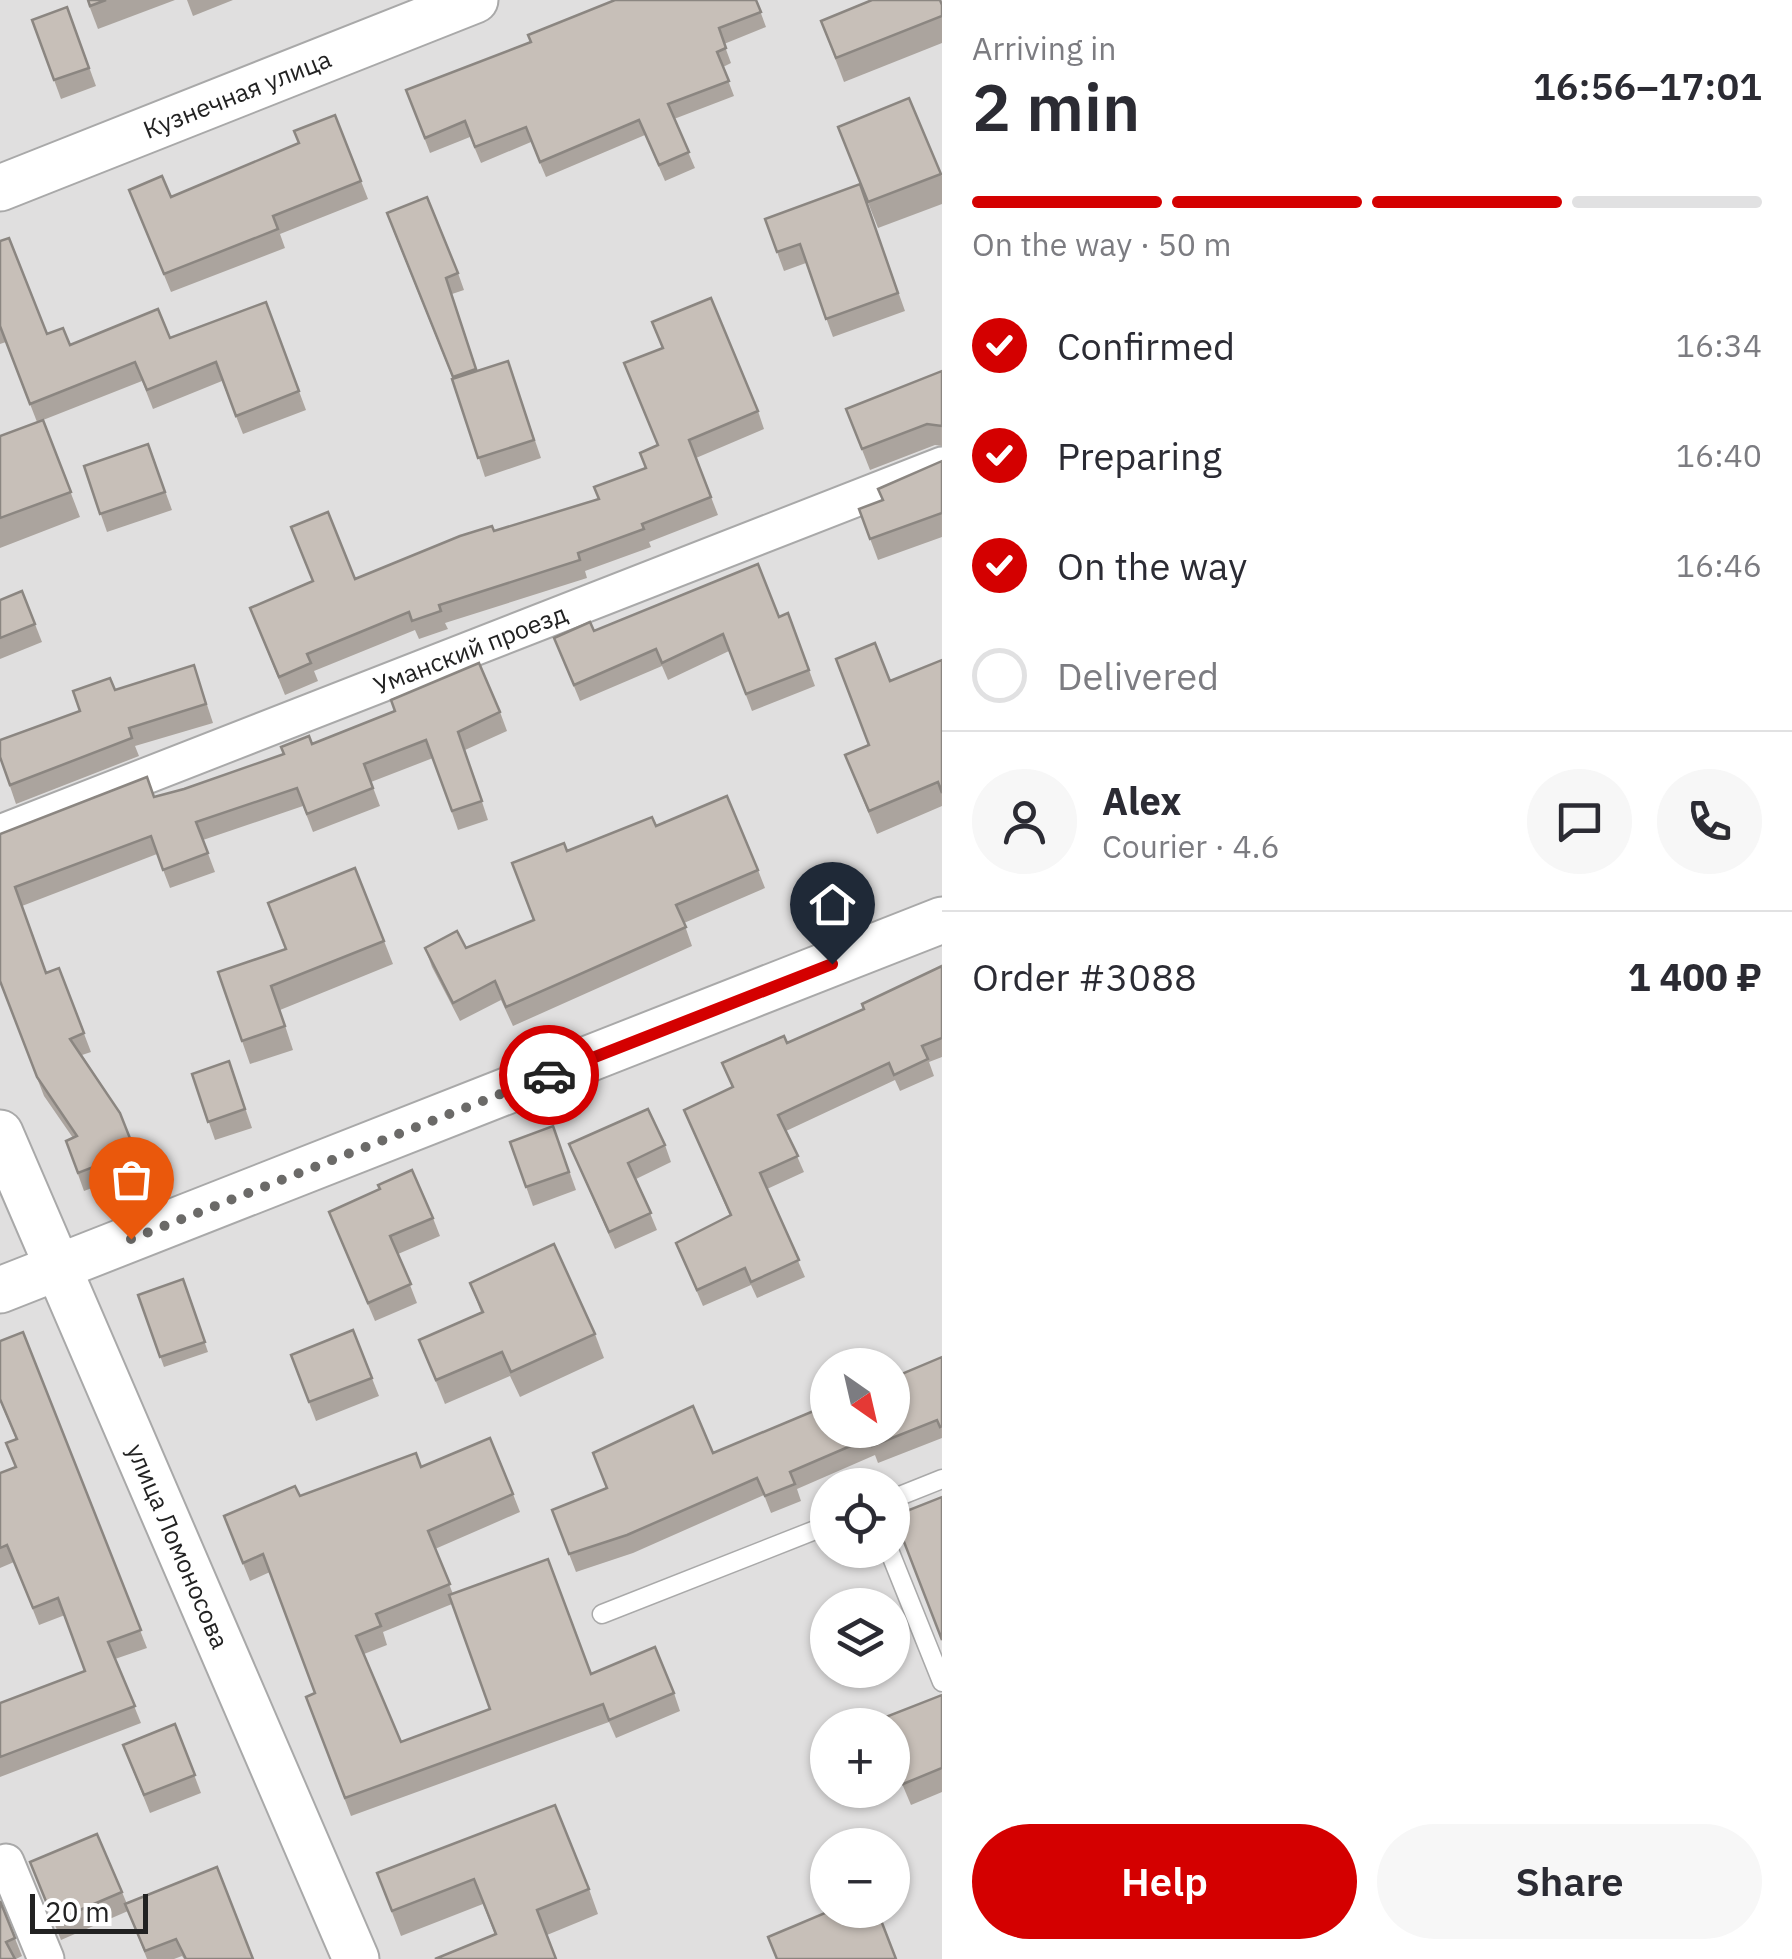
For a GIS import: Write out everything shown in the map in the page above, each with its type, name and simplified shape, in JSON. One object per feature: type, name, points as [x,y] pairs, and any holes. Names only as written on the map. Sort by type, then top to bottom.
[{"type":"street","name":"Кузнечная улица","points":[[0,188],[475,0]]},
{"type":"street","name":"Уманский проезд","points":[[0,833],[942,465]]},
{"type":"street","points":[[0,1290],[942,920]]},
{"type":"street","name":"улица Ломоносова","points":[[0,1133],[356,1959]]},
{"type":"street","points":[[0,1864],[6,1862],[46,1959]]},
{"type":"lane","points":[[910,1492],[942,1479]]},
{"type":"lane","points":[[602,1614],[810,1531]]},
{"type":"lane","points":[[895,1568],[942,1682]]},
{"type":"shaded area","points":[[0,0],[942,0],[942,1959],[0,1959]]},
{"type":"building","points":[[615,0],[756,0],[761,12],[719,28],[726,48],[717,52],[729,81],[668,104],[689,152],[659,165],[639,120],[540,162],[526,127],[475,147],[465,121],[425,138],[406,90],[531,42],[528,35]]},
{"type":"building","points":[[872,0],[940,0],[942,16],[836,58],[821,21]]},
{"type":"building","points":[[67,7],[89,68],[54,80],[32,20]]},
{"type":"building","points":[[909,98],[941,174],[868,202],[838,127]]},
{"type":"building","points":[[335,115],[361,181],[273,216],[278,229],[164,274],[129,190],[162,176],[171,197],[299,143],[294,131]]},
{"type":"building","points":[[860,184],[898,293],[826,319],[800,244],[777,252],[765,219]]},
{"type":"building","points":[[427,197],[458,273],[446,278],[476,369],[453,377],[387,213]]},
{"type":"building","points":[[9,238],[47,334],[63,328],[70,345],[158,309],[170,338],[266,302],[299,391],[236,416],[216,362],[147,390],[135,362],[30,404],[0,326],[0,241]]},
{"type":"building","points":[[711,298],[758,411],[689,440],[711,497],[642,524],[644,529],[578,553],[580,560],[439,605],[441,611],[412,621],[409,612],[307,654],[311,663],[279,677],[250,608],[313,581],[291,527],[328,512],[355,579],[460,536],[492,526],[494,531],[599,499],[594,487],[646,468],[640,453],[658,445],[624,363],[663,348],[652,322]]},
{"type":"building","points":[[508,361],[534,440],[478,458],[452,379]]},
{"type":"building","points":[[942,371],[942,426],[927,424],[862,449],[846,409]]},
{"type":"building","points":[[43,420],[71,492],[0,518],[0,436]]},
{"type":"building","points":[[148,444],[165,492],[100,514],[84,466]]},
{"type":"building","points":[[942,461],[942,513],[870,539],[859,509],[883,500],[878,489]]},
{"type":"building","points":[[758,564],[779,617],[788,613],[809,670],[746,694],[723,634],[662,663],[656,649],[574,685],[554,638],[590,622],[594,631]]},
{"type":"building","points":[[22,591],[35,624],[0,638],[0,600]]},
{"type":"building","points":[[875,643],[890,681],[942,660],[942,793],[938,782],[869,811],[845,755],[869,745],[836,659]]},
{"type":"building","points":[[479,663],[500,712],[458,732],[482,801],[452,811],[426,740],[364,764],[373,788],[307,814],[297,788],[196,822],[208,853],[163,870],[151,836],[15,887],[46,973],[59,968],[84,1033],[70,1039],[120,1113],[135,1151],[78,1173],[66,1141],[77,1136],[37,1077],[0,981],[0,834],[147,777],[154,797],[284,754],[281,747],[309,736],[312,744],[395,711],[391,700]]},
{"type":"building","points":[[194,665],[206,704],[129,728],[132,738],[10,785],[0,757],[0,740],[80,711],[73,691],[110,678],[115,690]]},
{"type":"building","points":[[727,796],[758,870],[676,905],[686,927],[506,1007],[495,981],[453,1003],[425,948],[457,931],[466,948],[534,920],[512,863],[564,843],[567,851],[652,817],[656,826]]},
{"type":"building","points":[[355,868],[384,941],[271,986],[285,1026],[242,1041],[218,972],[286,949],[268,903]]},
{"type":"building","points":[[942,966],[942,1038],[922,1046],[928,1059],[894,1075],[889,1063],[778,1115],[798,1156],[760,1173],[799,1260],[751,1282],[745,1268],[697,1290],[676,1243],[731,1215],[684,1110],[733,1087],[722,1063],[784,1036],[787,1043],[864,1009],[862,1004]]},
{"type":"building","points":[[229,1061],[245,1109],[208,1122],[192,1074]]},
{"type":"building","points":[[648,1109],[665,1145],[628,1163],[651,1213],[609,1232],[569,1144]]},
{"type":"building","points":[[553,1126],[569,1172],[526,1187],[510,1142]]},
{"type":"building","points":[[412,1170],[433,1218],[390,1236],[411,1284],[368,1303],[329,1212]]},
{"type":"building","points":[[554,1244],[595,1334],[511,1372],[502,1352],[436,1380],[419,1340],[483,1312],[470,1283]]},
{"type":"building","points":[[183,1279],[205,1342],[160,1357],[138,1295]]},
{"type":"building","points":[[353,1330],[372,1378],[309,1402],[291,1355]]},
{"type":"building","points":[[23,1332],[141,1630],[108,1642],[135,1706],[0,1757],[0,1703],[85,1671],[58,1598],[33,1608],[7,1545],[0,1548],[0,1473],[16,1467],[6,1443],[17,1439],[0,1399],[0,1341]]},
{"type":"building","points":[[942,1357],[942,1426],[937,1420],[910,1431],[910,1370]]},
{"type":"building","points":[[693,1406],[713,1453],[810,1413],[810,1448],[846,1448],[790,1472],[795,1484],[765,1496],[757,1478],[627,1535],[569,1554],[552,1510],[607,1488],[593,1453]]},
{"type":"building","points":[[490,1438],[513,1494],[428,1531],[450,1584],[376,1614],[381,1626],[356,1636],[401,1742],[490,1709],[449,1595],[548,1559],[591,1674],[655,1647],[674,1693],[609,1720],[603,1704],[345,1798],[306,1697],[315,1693],[263,1554],[243,1563],[224,1516],[295,1486],[300,1496],[416,1453],[421,1467]]},
{"type":"building","points":[[942,1497],[942,1640],[910,1557],[910,1510]]},
{"type":"building","points":[[942,1695],[942,1768],[910,1781],[910,1708]]},
{"type":"building","points":[[175,1724],[195,1775],[144,1795],[123,1745]]},
{"type":"building","points":[[555,1805],[589,1889],[537,1910],[556,1959],[435,1959],[496,1934],[474,1879],[392,1911],[377,1873]]},
{"type":"building","points":[[97,1834],[122,1892],[54,1921],[30,1862]]},
{"type":"building","points":[[217,1867],[253,1959],[186,1959],[176,1939],[145,1951],[125,1904]]},
{"type":"building","points":[[0,1901],[15,1938],[6,1942],[15,1959],[0,1959]]},
{"type":"building","points":[[810,1919],[810,1928],[884,1928],[896,1959],[777,1959],[768,1937]]},
{"type":"way so far","points":[[131,1239],[549,1075]]},
{"type":"route","points":[[549,1075],[832,964]]}]
